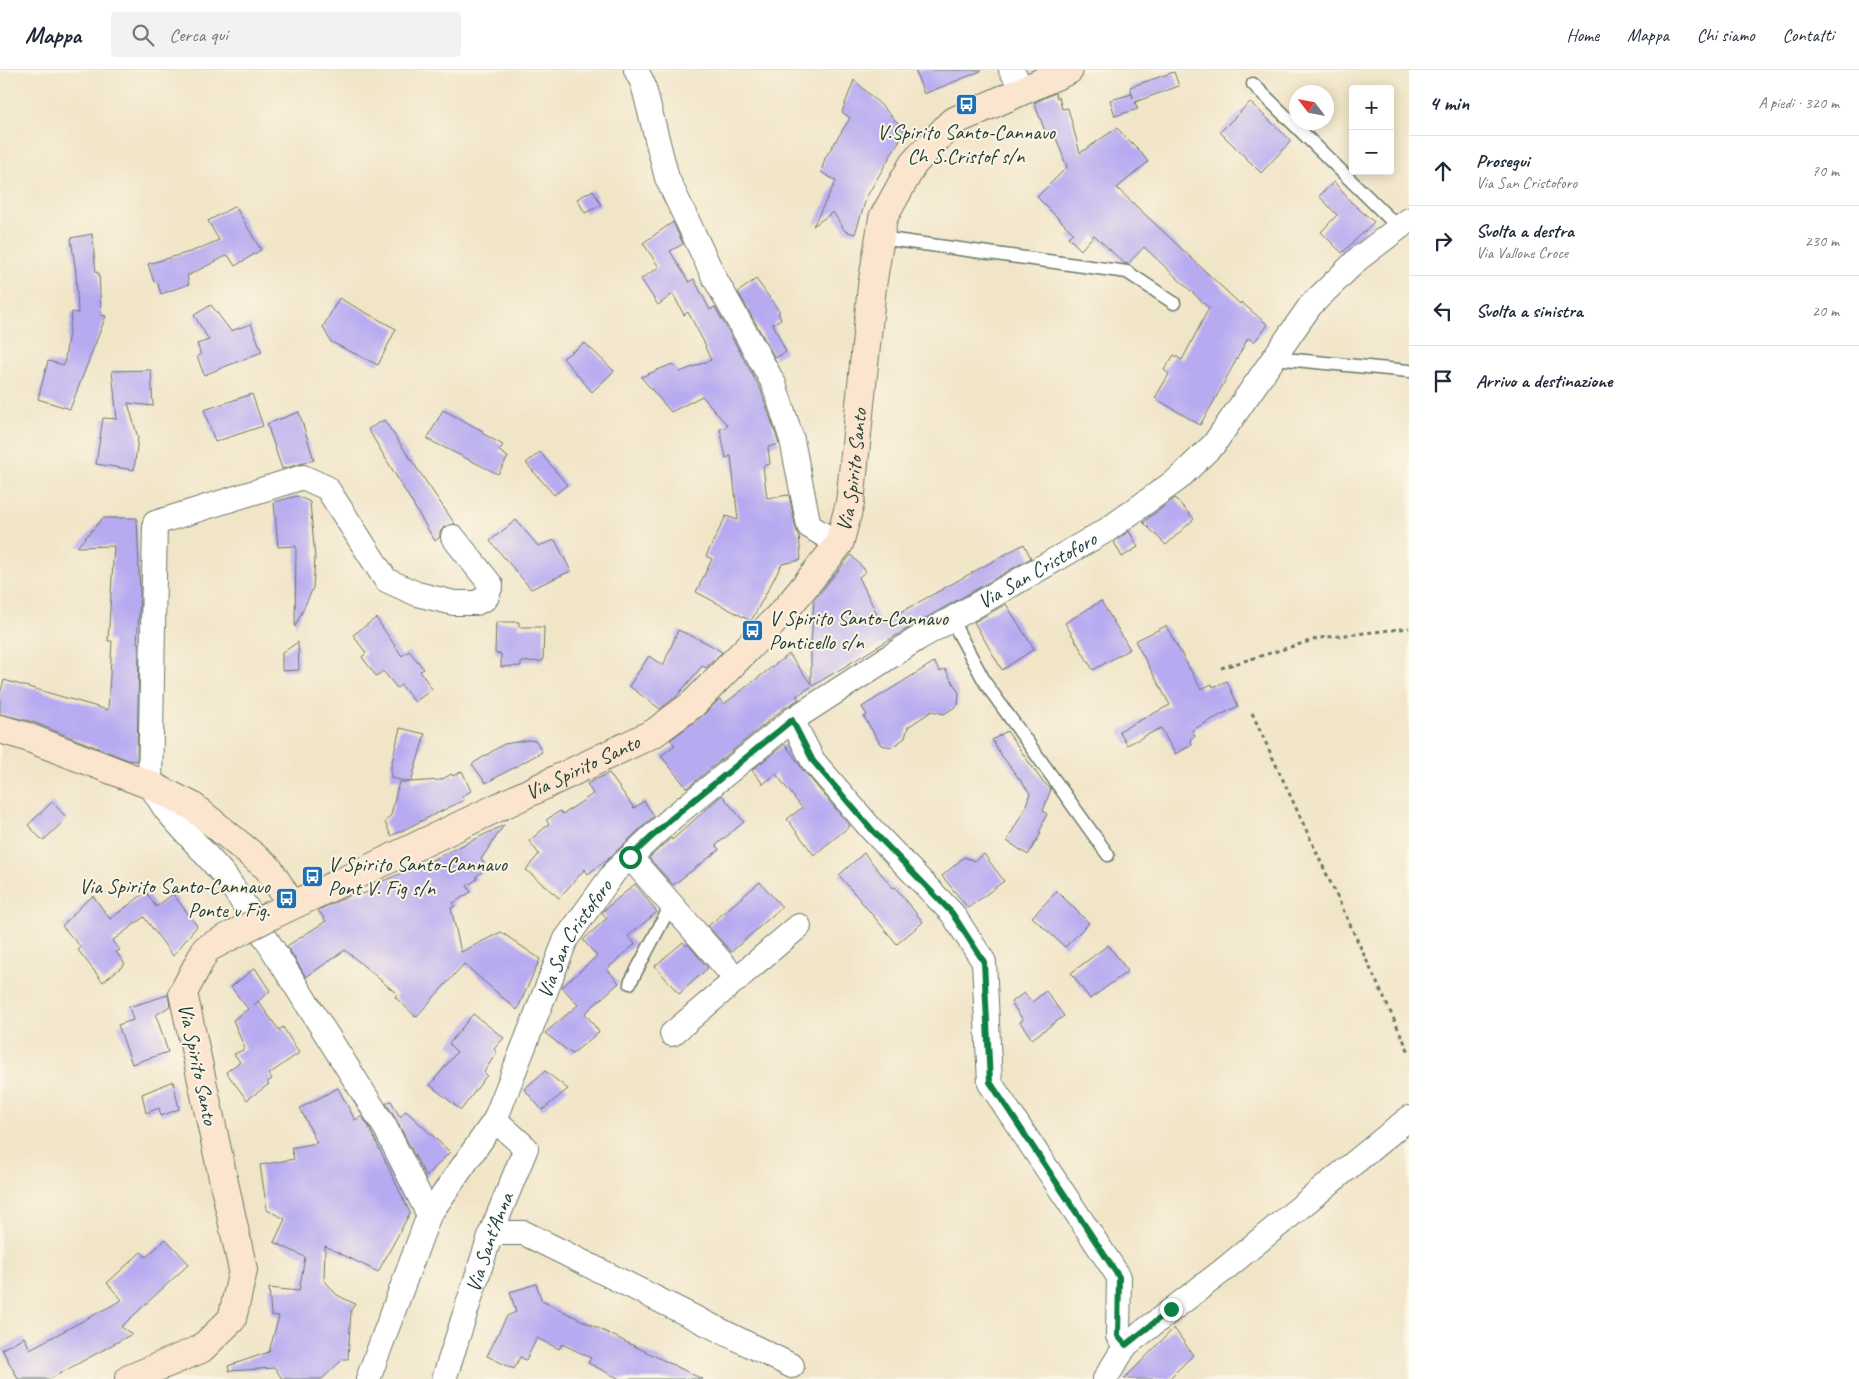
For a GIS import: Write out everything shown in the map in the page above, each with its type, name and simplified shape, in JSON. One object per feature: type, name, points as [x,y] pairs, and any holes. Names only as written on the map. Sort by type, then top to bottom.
[{"type":"street","points":[[636,70],[643,84],[667,178],[714,277],[774,384],[792,440],[809,526],[839,544]]},
{"type":"street","name":"Via Spirito Santo","points":[[129,1379],[201,1349],[232,1319],[243,1270],[183,992],[206,949],[281,910],[654,733],[693,704],[786,610],[839,544],[850,503],[872,286],[883,218],[913,164],[952,122],[1017,80],[1069,70]]},
{"type":"street","name":"Via San Cristoforo","points":[[368,1379],[429,1215],[495,1120],[566,939],[615,871],[672,818],[792,720],[917,639],[1107,530],[1178,479],[1214,444],[1310,306],[1358,259],[1404,224]]},
{"type":"street","points":[[429,1215],[385,1126],[246,907],[225,876],[166,810],[150,785],[155,523],[303,477],[326,488],[386,580],[417,594],[454,603],[476,603],[486,598],[491,585],[453,537]]},
{"type":"street","points":[[792,720],[813,761],[873,831],[952,913],[984,962],[990,1082],[1119,1277],[1118,1336],[1126,1345]]},
{"type":"street","points":[[0,729],[24,736],[150,785],[192,806],[268,868],[281,910]]},
{"type":"street","points":[[630,857],[737,980]]},
{"type":"street","points":[[672,1034],[799,926]]},
{"type":"street","points":[[1106,1379],[1126,1345],[1221,1272],[1409,1118]]},
{"type":"street","name":"Via Sant'Anna","points":[[444,1379],[491,1233],[526,1148],[495,1120]]},
{"type":"street","points":[[491,1233],[524,1233],[792,1366]]},
{"type":"lane","points":[[1253,84],[1404,224]]},
{"type":"lane","points":[[880,238],[1127,272],[1174,302]]},
{"type":"lane","points":[[1274,358],[1409,372]]},
{"type":"lane","points":[[951,619],[986,684],[1108,856]]},
{"type":"lane","points":[[630,983],[671,905]]},
{"type":"path","points":[[1221,668],[1320,638],[1409,628]]},
{"type":"path","points":[[1252,713],[1409,1052]]},
{"type":"building","points":[[915,70],[981,70],[981,71],[924,94]]},
{"type":"building","points":[[1174,72],[1179,86],[1135,102],[1138,109],[1115,116],[1110,100],[1132,94],[1130,87]]},
{"type":"building","points":[[854,80],[905,131],[867,196],[855,234],[845,231],[833,212],[813,226],[836,181],[821,172],[825,158],[850,118],[842,112]]},
{"type":"building","points":[[1055,93],[1057,98],[1059,97],[1062,109],[1068,108],[1080,153],[1117,128],[1140,151],[1148,162],[1117,188],[1240,304],[1241,302],[1268,325],[1254,342],[1248,338],[1200,425],[1155,398],[1169,374],[1164,370],[1174,355],[1182,360],[1209,308],[1144,247],[1128,264],[1124,263],[1094,235],[1081,250],[1068,237],[1073,233],[1037,197],[1067,167],[1053,130],[1046,133],[1034,103]]},
{"type":"building","points":[[1250,102],[1291,141],[1261,173],[1220,132]]},
{"type":"building","points":[[1334,182],[1351,202],[1374,222],[1342,253],[1321,232],[1337,215],[1319,196]]},
{"type":"building","points":[[593,190],[601,205],[585,213],[577,199]]},
{"type":"building","points":[[235,206],[261,250],[235,266],[228,255],[187,276],[189,284],[161,294],[157,281],[154,282],[148,264],[193,251],[219,240],[208,221]]},
{"type":"building","points":[[673,222],[683,244],[670,251],[689,282],[694,279],[710,310],[715,307],[761,390],[779,444],[768,447],[770,464],[763,466],[767,498],[789,495],[799,535],[801,560],[782,564],[751,621],[696,592],[712,559],[706,556],[726,516],[738,520],[731,456],[726,458],[720,429],[728,426],[702,396],[671,412],[641,377],[672,364],[680,372],[711,360],[706,346],[688,312],[684,315],[673,294],[658,305],[641,279],[659,267],[643,243]]},
{"type":"building","points":[[92,234],[96,273],[99,273],[101,315],[106,316],[70,409],[38,399],[48,361],[64,365],[72,312],[78,313],[76,273],[71,238]]},
{"type":"building","points":[[756,279],[780,312],[778,313],[781,319],[773,324],[786,352],[775,358],[738,292]]},
{"type":"building","points":[[339,298],[396,329],[378,365],[331,342],[323,327]]},
{"type":"building","points":[[211,305],[231,331],[251,324],[262,352],[204,375],[197,356],[201,355],[197,344],[209,340],[194,315]]},
{"type":"building","points":[[585,343],[614,371],[592,392],[563,358]]},
{"type":"building","points":[[151,370],[153,406],[128,403],[138,438],[134,470],[96,464],[103,418],[117,419],[112,371]]},
{"type":"building","points":[[252,394],[263,426],[215,442],[204,410]]},
{"type":"building","points":[[443,410],[483,431],[482,433],[503,445],[499,451],[508,457],[498,474],[427,439]]},
{"type":"building","points":[[299,412],[314,460],[282,469],[267,424]]},
{"type":"building","points":[[384,420],[455,524],[444,527],[440,532],[440,537],[435,541],[368,429]]},
{"type":"building","points":[[540,452],[567,485],[554,495],[526,463]]},
{"type":"building","points":[[297,496],[310,502],[315,558],[313,588],[295,627],[296,546],[278,547],[274,502]]},
{"type":"building","points":[[1175,498],[1194,519],[1166,545],[1143,522]]},
{"type":"building","points":[[103,518],[137,518],[140,596],[137,643],[139,644],[137,761],[128,760],[30,721],[0,714],[0,694],[4,680],[108,710],[112,641],[108,641],[114,546],[77,547]]},
{"type":"building","points":[[516,520],[538,546],[555,540],[571,571],[531,589],[490,541]]},
{"type":"building","points":[[1129,531],[1138,547],[1122,557],[1114,542]]},
{"type":"building","points":[[1024,544],[1031,558],[910,627],[796,696],[799,699],[783,709],[687,788],[661,756],[675,745],[670,740],[702,716],[720,699],[724,704],[789,654],[811,684],[814,600],[851,555],[866,571],[859,577],[881,623]]},
{"type":"building","points":[[1101,601],[1130,649],[1093,670],[1065,623]]},
{"type":"building","points":[[1006,604],[1034,649],[1002,670],[974,622]]},
{"type":"building","points":[[376,618],[402,656],[409,651],[424,669],[420,671],[432,689],[415,702],[401,685],[397,688],[383,671],[376,676],[362,657],[366,653],[353,635]]},
{"type":"building","points":[[496,622],[519,622],[519,627],[544,627],[543,661],[521,662],[521,666],[501,667],[501,654],[495,653]]},
{"type":"building","points":[[1166,626],[1201,689],[1212,684],[1213,687],[1227,681],[1238,706],[1192,730],[1195,736],[1190,739],[1192,745],[1175,754],[1161,728],[1127,745],[1119,731],[1170,705],[1135,641]]},
{"type":"building","points":[[678,630],[722,652],[706,668],[702,666],[677,696],[660,709],[629,686],[649,656],[663,666]]},
{"type":"building","points":[[298,642],[299,670],[282,671],[282,653]]},
{"type":"building","points":[[934,662],[940,672],[945,669],[959,693],[958,705],[944,714],[932,711],[908,727],[905,738],[892,747],[881,745],[864,717],[867,715],[862,707]]},
{"type":"building","points":[[400,728],[425,734],[411,782],[440,780],[462,771],[471,791],[462,796],[464,800],[391,836],[385,822],[391,815],[399,782],[410,782],[391,778],[391,766]]},
{"type":"building","points":[[1007,731],[1042,781],[1051,789],[1043,811],[1047,814],[1039,832],[1041,833],[1028,855],[1007,841],[1025,808],[1030,793],[992,740]]},
{"type":"building","points":[[529,740],[536,741],[542,752],[486,783],[472,764],[504,744]]},
{"type":"building","points":[[785,744],[803,770],[850,826],[814,855],[787,819],[802,808],[776,774],[763,784],[752,770]]},
{"type":"building","points":[[609,773],[634,808],[644,801],[654,816],[609,858],[588,874],[585,869],[559,898],[526,870],[539,854],[529,841],[549,824],[546,820],[560,811],[563,814],[593,794],[587,784]]},
{"type":"building","points":[[722,795],[744,822],[716,845],[719,850],[673,885],[649,858]]},
{"type":"building","points":[[52,802],[67,818],[43,841],[28,825]]},
{"type":"building","points":[[504,825],[481,859],[488,868],[476,876],[477,879],[467,886],[471,892],[453,903],[455,906],[451,908],[461,952],[501,932],[540,959],[517,1010],[464,964],[416,1017],[395,997],[397,994],[345,950],[306,977],[287,946],[326,921],[318,910],[358,892],[363,894],[381,886],[380,882],[422,865]]},
{"type":"building","points":[[864,853],[923,922],[897,944],[839,875]]},
{"type":"building","points":[[984,854],[1004,881],[968,908],[942,876],[964,857],[975,861]]},
{"type":"building","points":[[760,882],[782,907],[731,952],[708,926]]},
{"type":"building","points":[[635,884],[657,912],[628,936],[635,944],[607,969],[619,983],[585,1013],[599,1032],[572,1054],[545,1033],[578,1005],[562,987],[597,956],[583,940],[607,918],[602,913],[604,910]]},
{"type":"building","points":[[1057,891],[1089,923],[1065,947],[1032,917]]},
{"type":"building","points":[[146,892],[156,907],[173,894],[197,926],[173,956],[144,917],[112,941],[120,950],[116,952],[125,964],[103,982],[78,950],[81,947],[62,926],[93,896],[110,919]]},
{"type":"building","points":[[683,942],[686,946],[688,944],[708,968],[679,994],[655,966]]},
{"type":"building","points":[[1108,945],[1128,971],[1090,999],[1071,973]]},
{"type":"building","points":[[255,968],[270,991],[258,1001],[279,1030],[283,1027],[299,1053],[269,1074],[272,1079],[267,1082],[269,1084],[247,1100],[226,1072],[240,1062],[234,1054],[245,1049],[233,1020],[248,1009],[231,987]]},
{"type":"building","points":[[1046,991],[1064,1016],[1032,1039],[1020,1022],[1023,1020],[1011,1002],[1024,993],[1032,1002]]},
{"type":"building","points":[[168,995],[170,1006],[156,1015],[168,1052],[132,1064],[118,1025],[133,1020],[129,1007]]},
{"type":"building","points":[[473,1014],[504,1038],[494,1049],[497,1052],[484,1072],[487,1075],[461,1110],[430,1085],[457,1052],[449,1044]]},
{"type":"building","points":[[545,1071],[568,1089],[542,1110],[524,1089]]},
{"type":"building","points":[[173,1081],[179,1109],[161,1116],[159,1108],[146,1113],[142,1094]]},
{"type":"building","points":[[338,1088],[355,1120],[362,1116],[369,1127],[410,1213],[378,1272],[325,1246],[324,1280],[337,1295],[355,1304],[351,1310],[348,1359],[343,1359],[322,1379],[282,1379],[275,1368],[229,1371],[228,1366],[269,1352],[279,1316],[271,1315],[269,1288],[299,1291],[305,1257],[274,1242],[285,1219],[267,1210],[260,1165],[294,1159],[291,1148],[317,1143],[300,1108]]},
{"type":"building","points":[[391,1101],[400,1117],[406,1111],[450,1152],[426,1177],[386,1103]]},
{"type":"building","points":[[166,1239],[189,1264],[121,1327],[132,1334],[50,1379],[18,1379],[2,1349],[24,1337],[30,1349],[122,1300],[107,1283],[141,1252],[146,1257]]},
{"type":"building","points":[[536,1284],[542,1301],[702,1379],[620,1379],[588,1363],[591,1358],[562,1344],[559,1349],[537,1338],[526,1360],[520,1357],[514,1369],[487,1356],[507,1316],[516,1312],[510,1292]]},
{"type":"building","points":[[1174,1328],[1193,1355],[1169,1379],[1124,1379]]},
{"type":"place","name":"V.Spirito Santo-Cannavo Ch S.Cristof s/n","points":[[966,105]]},
{"type":"place","name":"V Spirito Santo-Cannavo Ponticello s/n","points":[[753,630]]},
{"type":"place","name":"V Spirito Santo-Cannavo Pont V. Fig s/n","points":[[312,876]]},
{"type":"place","name":"Via Spirito Santo-Cannavo Ponte v Fig.","points":[[286,898]]},
{"type":"route","points":[[630,857],[672,818],[792,720],[813,761],[873,831],[952,913],[984,962],[990,1082],[1119,1277],[1118,1336],[1126,1345],[1171,1309]]}]
